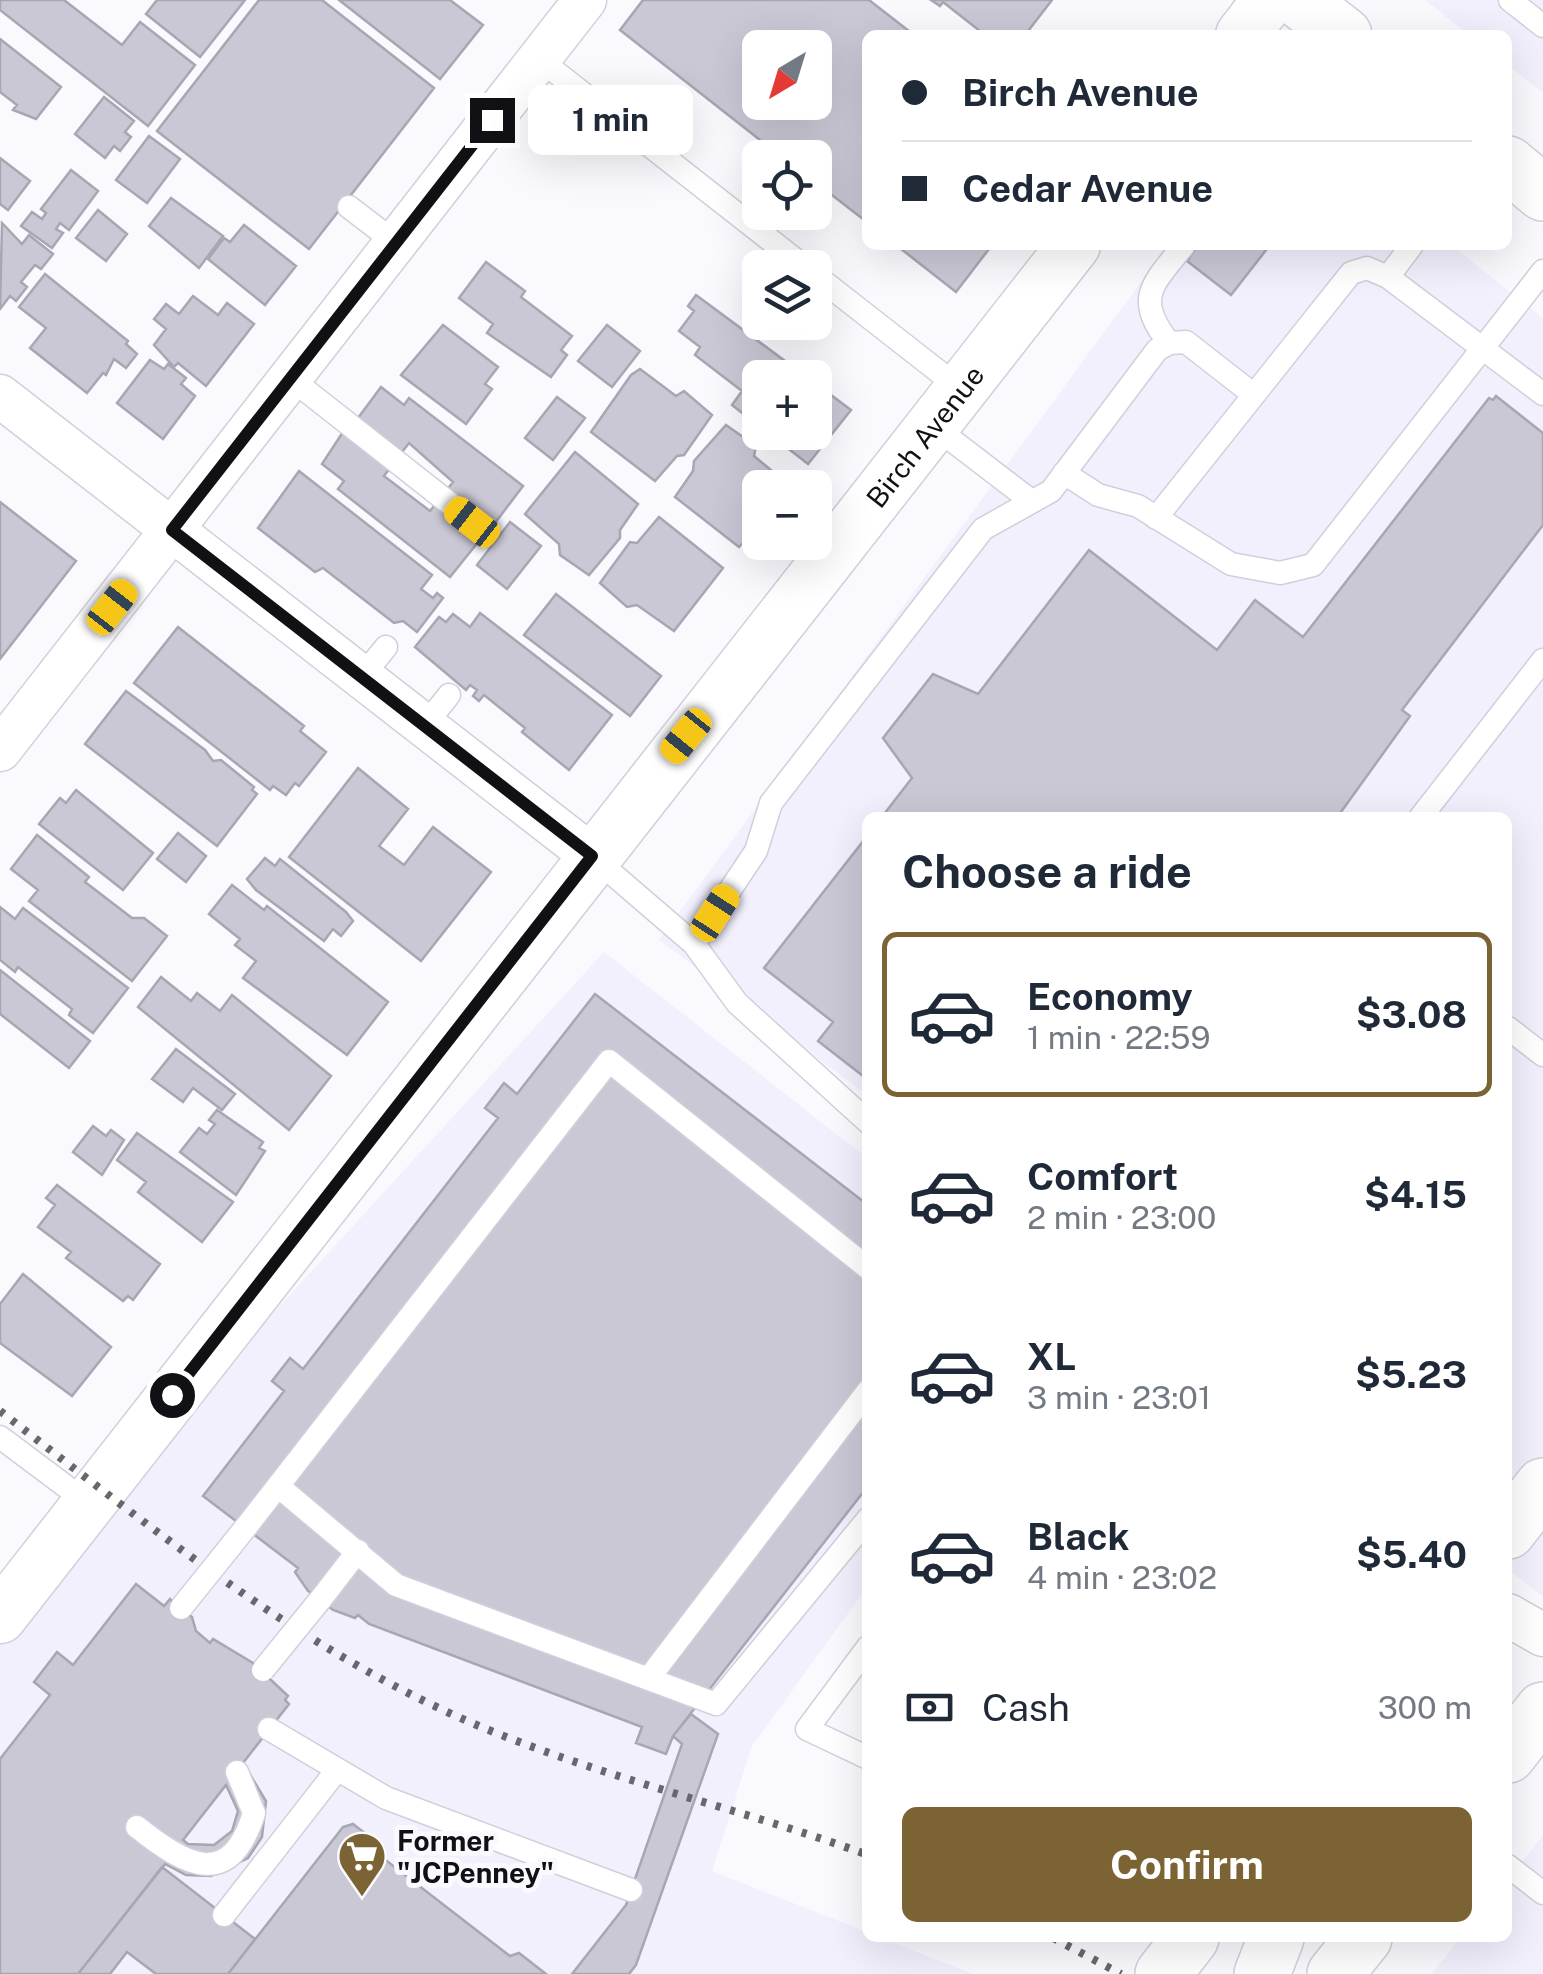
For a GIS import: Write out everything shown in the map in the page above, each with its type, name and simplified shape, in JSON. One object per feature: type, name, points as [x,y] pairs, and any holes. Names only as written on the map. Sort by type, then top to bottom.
[{"type":"main road","points":[[1299,0],[1338,30]]},
{"type":"main road","points":[[1512,167],[1543,192]]},
{"type":"main road","points":[[1512,1526],[1543,1486]]},
{"type":"main road","points":[[1512,1750],[1543,1710]]},
{"type":"main road","points":[[1163,1974],[1188,1942]]},
{"type":"main road","points":[[1262,1974],[1274,1942]]},
{"type":"street","points":[[0,750],[586,0]]},
{"type":"street","points":[[1246,30],[1269,0]]},
{"type":"street","name":"Birch Avenue","points":[[0,1617],[1070,250]]},
{"type":"street","points":[[0,396],[172,530],[374,661],[437,710],[592,856]]},
{"type":"street","points":[[1512,1617],[1543,1635]]},
{"type":"lane","points":[[1510,0],[1543,26]]},
{"type":"lane","points":[[539,59],[783,250]]},
{"type":"lane","points":[[349,207],[396,243]]},
{"type":"lane","points":[[1169,343],[1151,319],[1147,301],[1156,279],[1180,250]]},
{"type":"lane","points":[[1388,277],[1408,250]]},
{"type":"lane","points":[[1156,518],[1352,272],[1366,268],[1388,277],[1543,394]]},
{"type":"lane","points":[[1064,473],[1098,495],[1138,506],[1232,564],[1280,573],[1312,565],[1543,271]]},
{"type":"lane","points":[[832,292],[947,407],[1030,500]]},
{"type":"lane","points":[[694,944],[756,851],[771,803],[983,528],[1050,490],[1157,350],[1169,343],[1186,342],[1254,395]]},
{"type":"lane","points":[[290,378],[472,522]]},
{"type":"lane","points":[[1425,812],[1543,660]]},
{"type":"lane","points":[[592,856],[694,944],[737,1003],[862,1117]]},
{"type":"lane","points":[[1512,1031],[1543,1055]]},
{"type":"lane","points":[[181,1608],[609,1061],[862,1263]]},
{"type":"lane","points":[[649,1678],[862,1400]]},
{"type":"lane","points":[[0,1437],[88,1503]]},
{"type":"lane","points":[[278,1486],[396,1585],[716,1704],[862,1525]]},
{"type":"lane","points":[[263,1670],[358,1551]]},
{"type":"lane","points":[[862,1655],[807,1729],[862,1755]]},
{"type":"lane","points":[[270,1729],[386,1798],[463,1831],[630,1890]]},
{"type":"lane","points":[[224,1916],[337,1770]]},
{"type":"lane","points":[[137,1827],[172,1854],[199,1866],[221,1862],[238,1849],[254,1812],[237,1772]]},
{"type":"lane","points":[[1512,1869],[1543,1893]]},
{"type":"shaded area","points":[[1425,0],[1543,0],[1543,93],[1512,68],[1512,30],[1463,30]]},
{"type":"shaded area","points":[[1164,250],[1457,250],[1543,318],[1543,1596],[1512,1573],[1512,812],[862,812],[862,1091],[659,940]]},
{"type":"shaded area","points":[[604,952],[862,1154],[862,1594],[752,1746],[712,1871],[862,1930],[862,1942],[891,1942],[973,1974],[0,1974],[0,1629],[111,1490]]},
{"type":"shaded area","points":[[1543,1835],[1543,1974],[1431,1974],[1458,1942],[1512,1942],[1512,1874]]},
{"type":"building","points":[[0,0],[64,0],[122,45],[140,22],[195,65],[148,126],[0,10]]},
{"type":"building","points":[[157,0],[245,0],[200,57],[146,14]]},
{"type":"building","points":[[259,0],[322,0],[434,88],[309,249],[157,131]]},
{"type":"building","points":[[339,0],[450,0],[483,25],[440,79]]},
{"type":"building","points":[[643,0],[869,0],[908,30],[862,30],[862,218],[832,195],[832,140],[760,140],[620,30]]},
{"type":"building","points":[[931,0],[1052,0],[1029,30],[979,30],[943,2],[940,6]]},
{"type":"building","points":[[0,39],[61,87],[36,119],[13,110],[17,105],[0,92]]},
{"type":"building","points":[[104,97],[134,121],[125,132],[131,137],[120,151],[114,146],[105,158],[75,134]]},
{"type":"building","points":[[149,136],[180,159],[147,203],[116,180]]},
{"type":"building","points":[[0,158],[30,181],[8,210],[0,204]]},
{"type":"building","points":[[71,170],[98,191],[69,230],[60,223],[56,229],[63,233],[52,248],[21,226],[32,212],[42,219],[46,213],[41,209]]},
{"type":"building","points":[[171,198],[223,236],[199,268],[149,226]]},
{"type":"building","points":[[98,210],[127,234],[106,261],[76,238]]},
{"type":"building","points":[[2,223],[22,244],[29,235],[53,254],[41,269],[35,265],[21,282],[27,287],[16,301],[10,296],[0,309]]},
{"type":"building","points":[[244,225],[296,266],[265,305],[208,259],[224,238],[230,242]]},
{"type":"building","points":[[902,250],[988,250],[956,292]]},
{"type":"building","points":[[1195,250],[1266,250],[1231,295],[1187,261]]},
{"type":"building","points":[[486,262],[525,291],[521,297],[572,336],[561,350],[567,355],[551,377],[487,333],[493,324],[459,298]]},
{"type":"building","points":[[45,274],[128,341],[126,344],[137,354],[126,368],[114,359],[106,375],[103,373],[87,393],[30,348],[46,328],[19,307]]},
{"type":"building","points":[[696,295],[742,329],[742,340],[757,340],[784,360],[742,360],[742,391],[695,355],[700,347],[679,331],[694,311],[688,306]]},
{"type":"building","points":[[193,296],[218,315],[227,303],[254,324],[206,386],[178,363],[174,367],[154,345],[166,329],[154,319],[166,304],[179,314]]},
{"type":"building","points":[[443,325],[498,367],[485,384],[492,389],[466,424],[401,375]]},
{"type":"building","points":[[607,325],[640,351],[612,387],[578,361]]},
{"type":"building","points":[[150,360],[164,369],[168,364],[186,378],[181,384],[195,396],[163,439],[117,403]]},
{"type":"building","points":[[640,369],[676,396],[684,391],[712,415],[684,455],[677,456],[655,481],[591,432],[631,375]]},
{"type":"building","points":[[381,387],[404,405],[409,398],[523,486],[492,527],[446,491],[453,482],[409,443],[399,456],[355,422]]},
{"type":"building","points":[[742,391],[742,413],[732,405]]},
{"type":"building","points":[[832,396],[851,410],[832,434]]},
{"type":"building","points":[[1496,396],[1543,433],[1543,525],[1402,710],[1410,716],[1341,812],[886,812],[912,778],[883,738],[933,674],[978,694],[1089,550],[1217,650],[1255,600],[1303,637],[1489,398],[1493,400]]},
{"type":"building","points":[[557,397],[585,418],[553,460],[525,438]]},
{"type":"building","points":[[726,425],[742,436],[742,450],[755,450],[754,456],[771,470],[742,470],[739,547],[675,497],[693,471],[694,461]]},
{"type":"building","points":[[343,432],[392,465],[384,476],[430,511],[438,501],[483,536],[450,577],[338,489],[344,481],[322,464]]},
{"type":"building","points":[[790,450],[819,450],[808,464]]},
{"type":"building","points":[[575,452],[638,504],[620,530],[620,538],[589,575],[560,555],[559,544],[525,514]]},
{"type":"building","points":[[299,471],[432,575],[421,589],[433,598],[437,593],[443,598],[417,632],[403,621],[394,623],[323,568],[315,572],[258,528]]},
{"type":"building","points":[[0,502],[76,561],[0,659]]},
{"type":"building","points":[[659,517],[723,568],[674,631],[637,605],[627,607],[600,583],[630,542],[637,543]]},
{"type":"building","points":[[510,522],[541,546],[507,589],[477,565]]},
{"type":"building","points":[[556,594],[661,676],[630,716],[524,635]]},
{"type":"building","points":[[480,613],[612,715],[569,770],[484,695],[479,701],[473,696],[477,690],[470,685],[466,690],[415,647],[439,617],[446,622],[453,614],[470,627]]},
{"type":"building","points":[[178,627],[304,726],[300,731],[326,752],[299,786],[295,783],[286,795],[273,786],[270,790],[134,683]]},
{"type":"building","points":[[126,691],[205,750],[213,761],[221,760],[254,787],[252,790],[257,794],[217,846],[85,744]]},
{"type":"building","points":[[358,768],[408,809],[379,846],[404,865],[433,827],[491,872],[421,961],[289,857]]},
{"type":"building","points":[[76,790],[153,853],[123,890],[39,824],[60,798],[66,803]]},
{"type":"building","points":[[178,833],[206,856],[186,882],[157,859]]},
{"type":"building","points":[[37,835],[89,877],[85,882],[132,918],[144,918],[167,936],[132,981],[29,901],[38,890],[11,869]]},
{"type":"building","points":[[862,843],[862,1075],[818,1041],[833,1022],[764,968]]},
{"type":"building","points":[[265,858],[275,866],[280,859],[346,912],[353,921],[341,936],[333,929],[324,941],[256,890],[247,879]]},
{"type":"building","points":[[232,885],[264,910],[267,906],[388,1002],[347,1055],[243,978],[256,961],[235,945],[240,939],[209,914]]},
{"type":"building","points":[[0,907],[15,919],[23,908],[128,988],[93,1033],[69,1015],[72,1009],[18,967],[15,972],[0,960]]},
{"type":"building","points":[[0,970],[90,1041],[69,1068],[0,1014]]},
{"type":"building","points":[[161,977],[191,1001],[197,993],[220,1011],[232,995],[331,1076],[289,1130],[138,1007]]},
{"type":"building","points":[[595,994],[862,1200],[862,1494],[673,1736],[666,1754],[636,1743],[642,1727],[369,1624],[358,1615],[355,1618],[333,1610],[308,1591],[295,1572],[298,1568],[203,1496],[284,1391],[272,1381],[290,1358],[303,1369],[498,1118],[485,1108],[504,1083],[517,1094]]},
{"type":"building","points":[[176,1049],[235,1094],[222,1110],[193,1088],[183,1102],[152,1079]]},
{"type":"building","points":[[217,1110],[263,1142],[259,1148],[265,1151],[236,1195],[180,1152],[199,1128],[207,1134],[215,1124],[209,1120]]},
{"type":"building","points":[[93,1126],[106,1136],[111,1130],[124,1140],[102,1175],[73,1152]]},
{"type":"building","points":[[137,1133],[233,1202],[202,1242],[138,1192],[146,1182],[117,1160]]},
{"type":"building","points":[[57,1185],[160,1264],[133,1300],[128,1296],[123,1301],[66,1258],[71,1252],[38,1227],[55,1205],[46,1198]]},
{"type":"building","points":[[23,1274],[111,1347],[72,1396],[0,1343],[0,1304]]},
{"type":"building","points":[[136,1584],[164,1606],[170,1599],[192,1617],[196,1631],[210,1643],[213,1639],[253,1663],[288,1696],[285,1700],[289,1704],[243,1763],[266,1801],[262,1837],[248,1858],[211,1876],[186,1875],[165,1864],[78,1974],[0,1974],[0,1759],[50,1695],[34,1682],[57,1652],[73,1665]],"holes":[[[226,1785],[238,1811],[232,1831],[214,1845],[188,1844],[183,1840]]]},
{"type":"building","name":"Former \"JCPenney\"","points":[[691,1714],[718,1734],[636,1965],[629,1974],[572,1974],[626,1905],[682,1744],[673,1736]]},
{"type":"building","name":"Former \"JCPenney\"","points":[[353,1824],[384,1848],[383,1858],[510,1956],[519,1953],[546,1974],[228,1974],[343,1827]]},
{"type":"building","points":[[162,1867],[255,1939],[228,1974],[156,1974],[127,1952],[110,1974],[78,1974]]},
{"type":"railway","points":[[0,1411],[230,1584],[351,1662],[414,1696],[479,1726],[575,1762],[862,1853]]},
{"type":"railway","points":[[1061,1942],[1121,1974]]},
{"type":"place","name":"Former \"JCPenney\"","points":[[362,1898]]},
{"type":"route","points":[[172,1395],[592,856],[364,674],[172,530],[492,120]]}]
